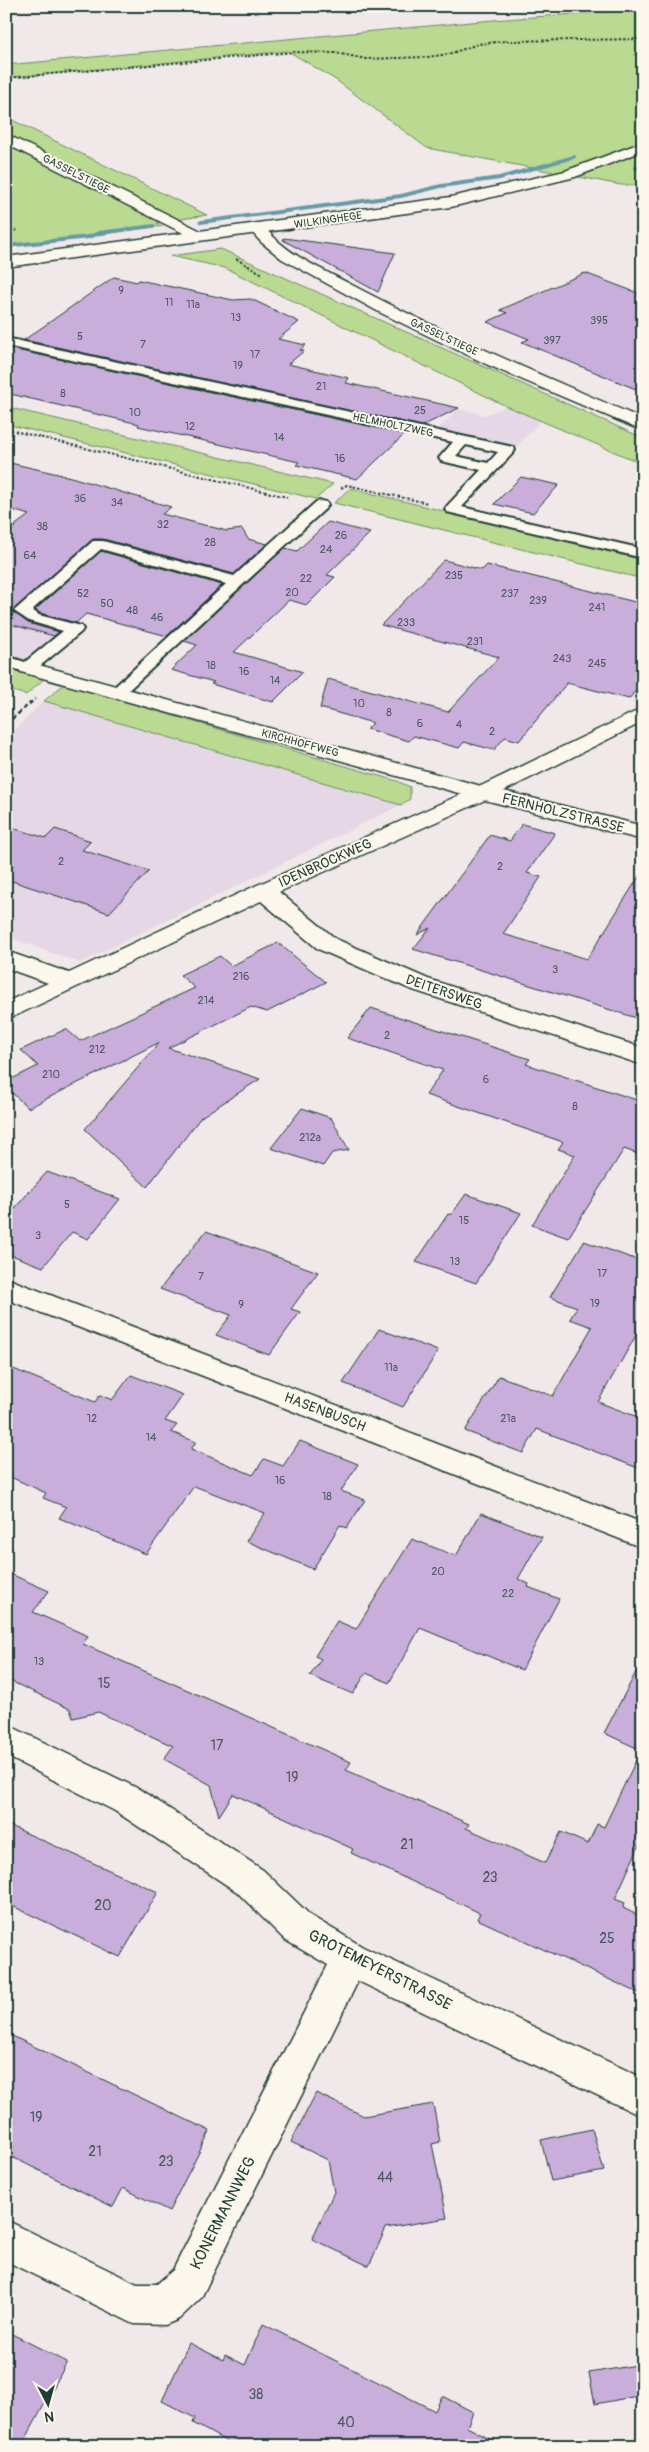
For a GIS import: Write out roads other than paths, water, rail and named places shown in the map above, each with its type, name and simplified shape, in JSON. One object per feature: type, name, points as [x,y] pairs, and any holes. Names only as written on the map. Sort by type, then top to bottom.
[{"type":"street","name":"GASSELSTIEGE","points":[[6,138],[200,236]]},
{"type":"street","name":"WILKINGHEGE","points":[[6,262],[412,208],[482,196],[570,174],[643,146]]},
{"type":"street","name":"GASSELSTIEGE","points":[[257,229],[281,251],[376,304],[448,340],[643,426]]},
{"type":"street","name":"KIRCHHOFFWEG","points":[[28,668],[483,793]]},
{"type":"street","name":"IDENBROCKWEG","points":[[6,1012],[263,891],[483,793],[643,714]]},
{"type":"street","name":"FERNHOLZSTRASSE","points":[[483,793],[643,833]]},
{"type":"street","name":"DEITERSWEG","points":[[263,891],[327,944],[383,970],[419,984],[643,1057]]},
{"type":"street","points":[[6,958],[70,982]]},
{"type":"street","name":"HASENBUSCH","points":[[6,1288],[643,1536]]},
{"type":"street","name":"GROTEMEYERSTRASSE","points":[[6,1739],[127,1800],[250,1881],[298,1928],[350,1959],[643,2098]]},
{"type":"street","name":"KONERMANNWEG","points":[[6,2240],[134,2304],[165,2305],[188,2284],[350,1959]]},
{"type":"lane","name":"HELMHOLTZWEG","points":[[6,342],[508,450],[452,508],[643,554]]},
{"type":"lane","points":[[463,440],[446,458],[490,468]]},
{"type":"lane","points":[[116,693],[321,505]]},
{"type":"lane","points":[[28,668],[75,629],[34,618],[22,612],[98,544],[238,582]]},
{"type":"lane","name":"KIRCHHOFFWEG","points":[[6,661],[28,668]]},
{"type":"waterway","points":[[201,222],[401,196],[441,186],[500,178],[574,157]]},
{"type":"waterway","points":[[636,168],[643,168]]},
{"type":"waterway","points":[[6,246],[89,237],[99,233],[154,226]]}]
